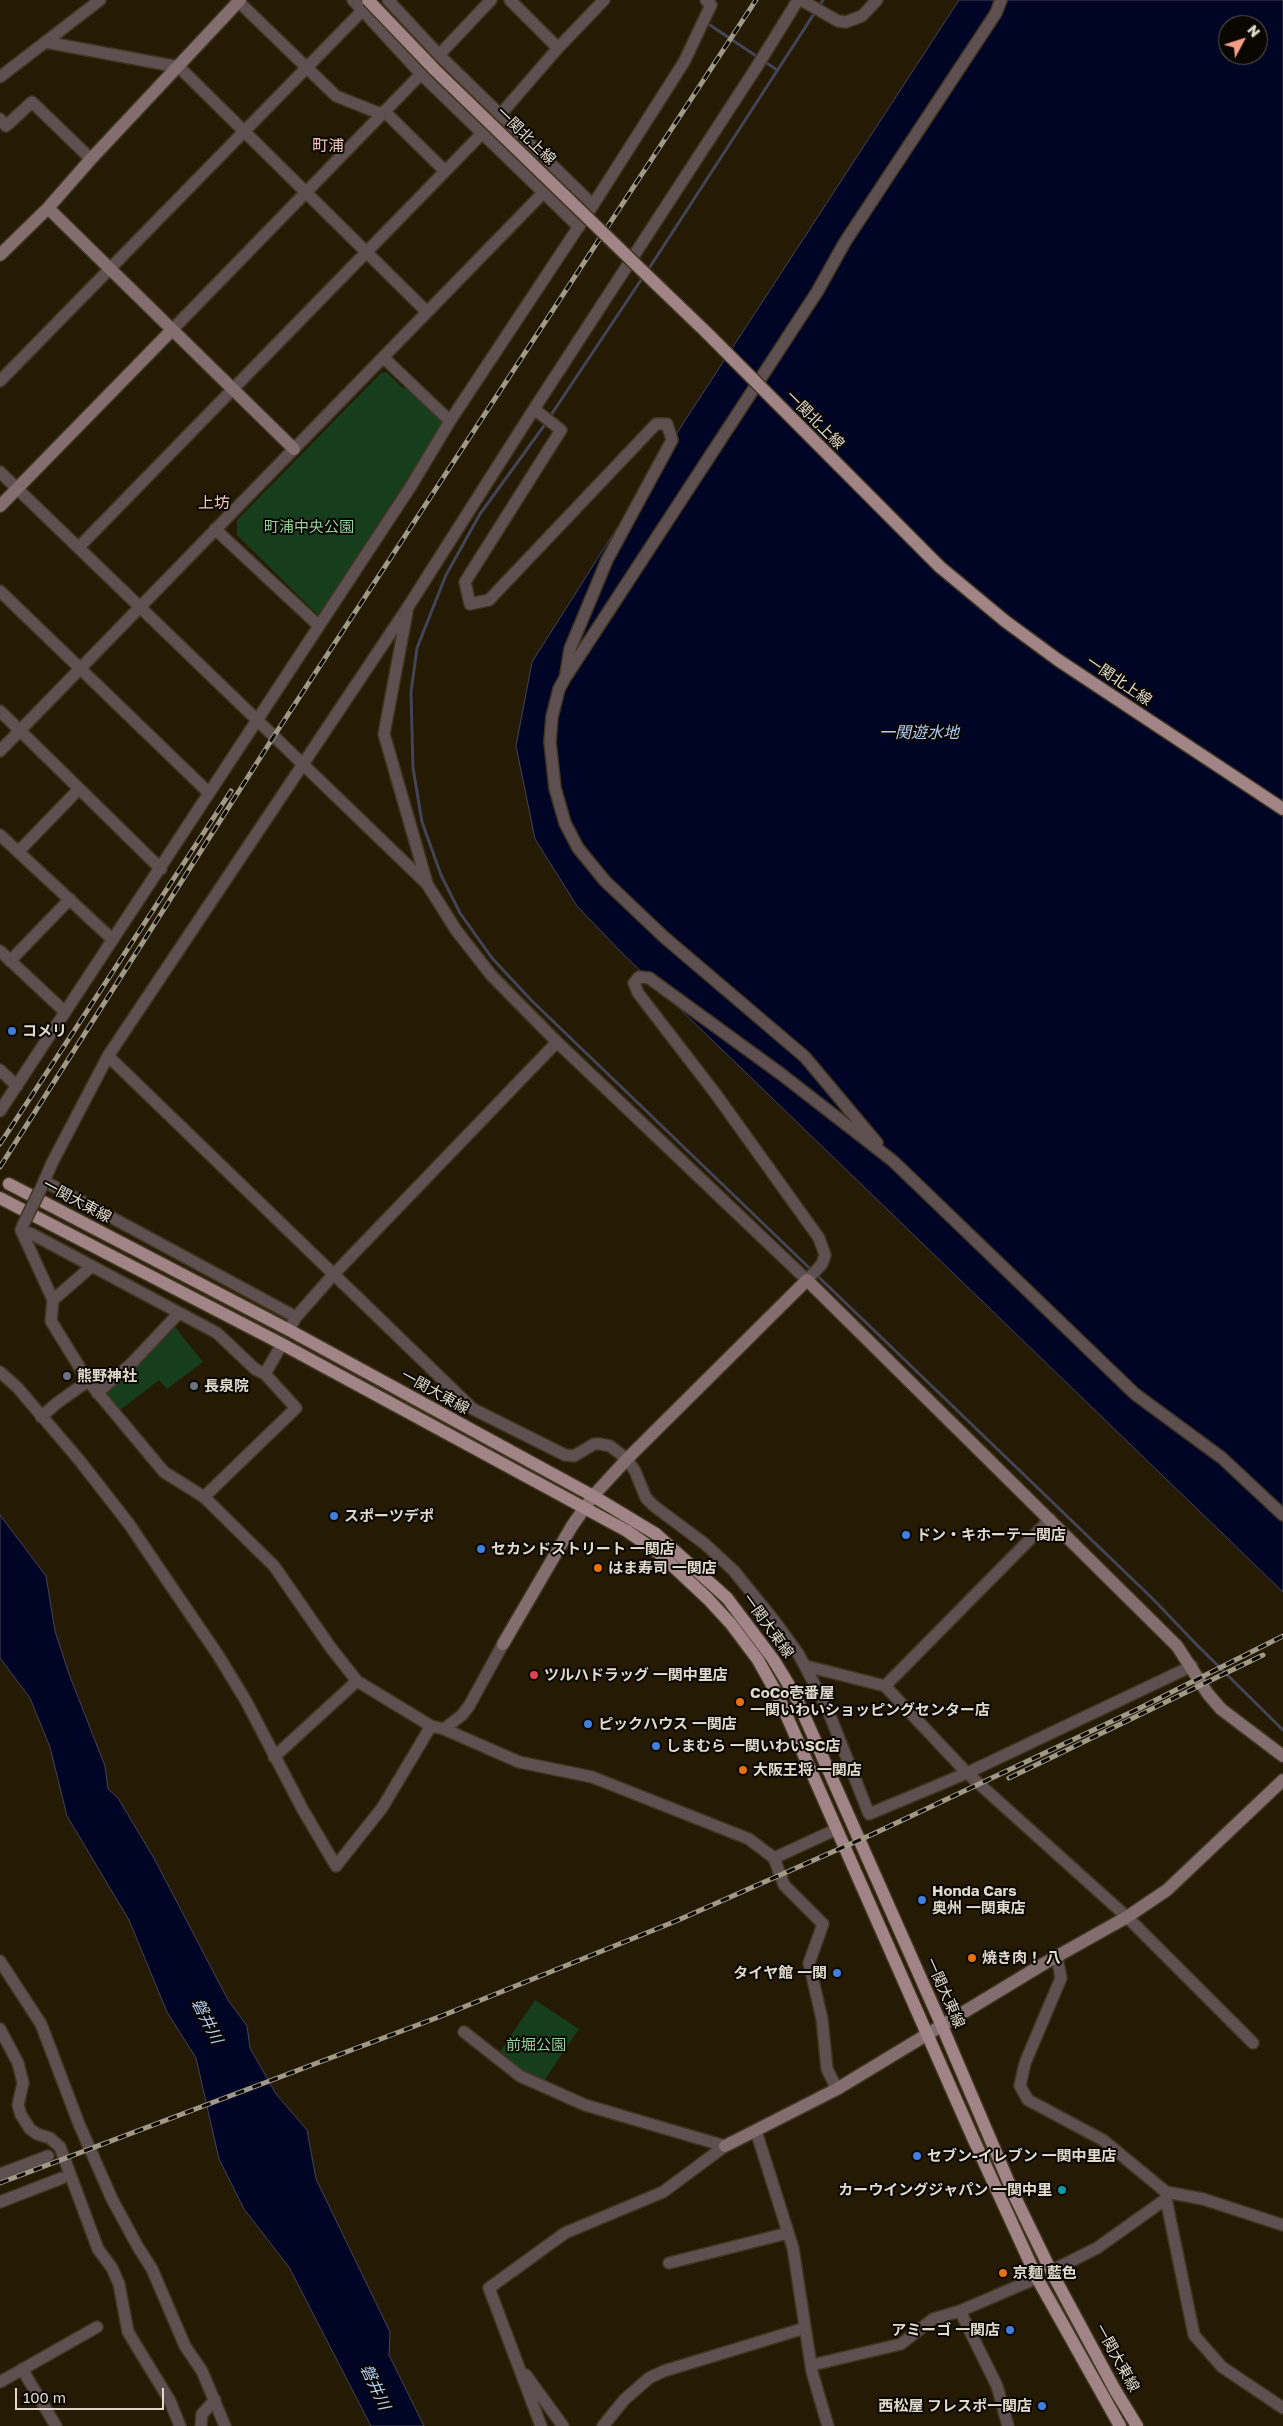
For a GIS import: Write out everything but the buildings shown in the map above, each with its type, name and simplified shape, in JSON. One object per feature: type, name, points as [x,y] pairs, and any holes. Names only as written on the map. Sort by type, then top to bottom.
[{"type":"main road","name":"一関北上線","points":[[365,6],[435,70],[706,333],[940,566],[1006,621],[1058,660],[1283,809]]},
{"type":"main road","name":"一関大東線","points":[[8,1184],[289,1330],[593,1496],[656,1534],[702,1573],[727,1598],[773,1659],[795,1695],[942,2026],[1015,2197],[1051,2271],[1115,2390],[1137,2426]]},
{"type":"main road","name":"一関大東線","points":[[0,1198],[282,1344],[626,1531],[660,1554],[708,1599],[731,1624],[758,1660],[777,1694],[1037,2278],[1120,2426]]},
{"type":"street","points":[[0,77],[100,0]]},
{"type":"street","points":[[354,0],[365,6],[421,74],[579,227]]},
{"type":"street","points":[[388,0],[439,55],[593,205]]},
{"type":"street","points":[[439,55],[491,0]]},
{"type":"street","points":[[510,0],[558,48]]},
{"type":"street","points":[[79,547],[500,115],[558,48],[604,0]]},
{"type":"street","points":[[0,1111],[64,1011],[161,869],[208,792],[411,486],[450,421],[579,227],[684,62],[711,5],[706,0]]},
{"type":"street","points":[[836,2089],[827,2069],[822,2019],[809,1963],[823,1924],[784,1885],[774,1858],[750,1840],[592,1778],[519,1762],[444,1729],[431,1726],[357,1681],[331,1648],[274,1566],[204,1497],[164,1472],[96,1392],[51,1321],[53,1300],[22,1228],[52,1163],[108,1056],[537,411],[768,49],[802,1],[838,20],[856,20],[877,0]]},
{"type":"street","points":[[893,1162],[805,1057],[664,937],[605,881],[578,848],[566,822],[555,788],[550,742],[552,717],[559,689],[565,678],[817,292],[845,242],[996,13],[1001,0]]},
{"type":"street","points":[[996,13],[1011,0]]},
{"type":"street","points":[[0,255],[48,208],[91,159],[240,1],[336,96],[382,113],[445,171]]},
{"type":"street","points":[[0,382],[365,6]]},
{"type":"street","points":[[45,42],[179,67],[427,312]]},
{"type":"street","points":[[0,506],[421,74]]},
{"type":"street","points":[[2,126],[32,102],[91,159]]},
{"type":"street","points":[[0,750],[384,358],[543,192]]},
{"type":"street","points":[[48,208],[294,449]]},
{"type":"street","points":[[384,358],[450,421]]},
{"type":"street","points":[[537,411],[561,430],[465,582],[470,604],[489,600],[656,424],[667,424],[672,440],[606,560],[570,649],[565,678]]},
{"type":"street","points":[[0,472],[257,718],[301,765],[427,884],[456,930],[491,976],[557,1042],[808,1278],[1177,1646],[1192,1666],[1208,1694],[1221,1709],[1283,1756]]},
{"type":"street","points":[[215,529],[318,625]]},
{"type":"street","points":[[0,591],[208,792]]},
{"type":"street","points":[[408,607],[384,734],[427,884]]},
{"type":"street","points":[[0,711],[161,869]]},
{"type":"street","points":[[18,852],[79,789]]},
{"type":"street","points":[[0,835],[112,939]]},
{"type":"street","points":[[10,961],[70,899]]},
{"type":"street","points":[[0,951],[64,1011]]},
{"type":"street","points":[[444,1729],[462,1715],[469,1706],[503,1644],[593,1496],[627,1459],[822,1264],[825,1255],[819,1238],[715,1093],[638,992],[634,983],[639,977],[649,978],[781,1074],[893,1162],[1135,1394],[1222,1458],[1283,1515]]},
{"type":"street","points":[[289,1330],[296,1317],[333,1275],[557,1042]]},
{"type":"street","points":[[108,1056],[473,1409],[565,1455],[574,1456],[594,1444],[600,1444],[610,1446],[627,1459],[636,1471],[646,1498],[705,1544],[734,1571],[776,1623],[806,1666],[827,1708],[869,1814],[967,1774],[1192,1666]]},
{"type":"street","points":[[0,1070],[17,1086]]},
{"type":"street","points":[[44,1182],[296,1317]]},
{"type":"street","points":[[22,1228],[217,1333],[255,1369],[265,1374],[296,1408],[204,1497]]},
{"type":"street","points":[[53,1300],[92,1266]]},
{"type":"street","points":[[96,1392],[131,1364],[179,1313]]},
{"type":"street","points":[[265,1374],[282,1344]]},
{"type":"street","points":[[0,1372],[17,1387],[42,1417],[129,1524],[154,1560],[218,1655],[246,1701],[274,1757],[336,1866],[382,1808],[431,1726]]},
{"type":"street","points":[[42,1417],[56,1403],[88,1381]]},
{"type":"street","points":[[885,1686],[1050,1519]]},
{"type":"street","points":[[806,1666],[885,1686],[967,1774],[1127,1917],[1254,2043]]},
{"type":"street","points":[[274,1757],[357,1681]]},
{"type":"street","points":[[541,2426],[489,2288],[491,2285],[566,2233],[663,2192],[725,2146],[836,2089],[1056,1957],[1127,1917],[1167,1890],[1283,1780]]},
{"type":"street","points":[[774,1858],[838,1828]]},
{"type":"street","points":[[1056,1957],[1061,1978],[1025,2063],[1020,2086],[1028,2100],[1104,2140],[1166,2195],[1203,2199],[1283,2225]]},
{"type":"street","points":[[0,1961],[41,2024],[79,2124],[112,2199],[152,2269],[185,2346],[202,2371],[224,2426]]},
{"type":"street","points":[[0,2029],[10,2045],[21,2076],[22,2093],[18,2105],[21,2114],[30,2129],[37,2134],[50,2138],[60,2147],[98,2249],[112,2268],[118,2284],[128,2332],[170,2400],[180,2426]]},
{"type":"street","points":[[464,2032],[520,2076],[585,2105],[725,2146]]},
{"type":"street","points":[[756,2131],[793,2248],[812,2365],[828,2426]]},
{"type":"street","points":[[0,2174],[48,2156]]},
{"type":"street","points":[[0,2202],[62,2178]]},
{"type":"street","points":[[1051,2271],[1097,2248],[1166,2195]]},
{"type":"street","points":[[1166,2195],[1194,2335],[1222,2368],[1283,2408]]},
{"type":"street","points":[[670,2263],[788,2233]]},
{"type":"street","points":[[812,2365],[901,2344],[933,2319],[960,2311],[1037,2278]]},
{"type":"street","points":[[960,2311],[997,2386],[1008,2426]]},
{"type":"street","points":[[0,2382],[97,2327]]},
{"type":"street","points":[[603,2426],[624,2400],[657,2375],[805,2328]]},
{"type":"street","points":[[518,2364],[563,2426]]},
{"type":"street","points":[[22,2369],[56,2426]]},
{"type":"street","points":[[201,2426],[202,2414],[215,2400]]},
{"type":"green space","name":"町浦中央公園","points":[[386,372],[404,389],[407,386],[444,422],[319,616],[237,535],[237,520],[381,373]]},
{"type":"green space","points":[[175,1327],[203,1362],[167,1389],[159,1380],[119,1411],[105,1391]]},
{"type":"green space","name":"前堀公園","points":[[535,2000],[579,2029],[537,2091],[493,2062]]},
{"type":"water","name":"一関遊水地","points":[[959,0],[1283,0],[1283,1592],[621,952],[577,906],[535,839],[516,746],[532,662],[684,422]]},
{"type":"water","name":"磐井川","points":[[0,1515],[46,1576],[55,1631],[69,1674],[105,1766],[108,1789],[118,1798],[155,1860],[228,2000],[247,2026],[250,2048],[276,2094],[307,2130],[316,2179],[390,2332],[389,2355],[424,2426],[371,2426],[289,2267],[244,2209],[219,2159],[196,2058],[167,2012],[129,1920],[67,1816],[50,1747],[30,1698],[0,1658]]},
{"type":"waterway","points":[[648,270],[823,0]]},
{"type":"waterway","points":[[710,25],[777,70]]},
{"type":"waterway","points":[[549,418],[643,277]]},
{"type":"waterway","points":[[546,423],[480,514],[446,575],[417,648],[411,692],[413,768],[422,822],[441,875],[460,913],[492,958],[531,1000],[1153,1599],[1283,1730]]},
{"type":"railway","points":[[0,1167],[274,736],[756,0]]},
{"type":"railway","points":[[0,1144],[231,791]]},
{"type":"railway","points":[[0,2183],[444,2015],[676,1921],[873,1834],[1138,1709],[1283,1636]]},
{"type":"railway","points":[[1009,1778],[1263,1655]]},
{"type":"place","name":"コメリ","points":[[12,1031]]},
{"type":"place","name":"熊野神社","points":[[67,1376]]},
{"type":"place","name":"長泉院","points":[[194,1386]]},
{"type":"place","name":"スポーツデポ","points":[[334,1516]]},
{"type":"place","name":"ドン・キホーテ一関店","points":[[906,1535]]},
{"type":"place","name":"セカンドストリート 一関店","points":[[481,1549]]},
{"type":"place","name":"はま寿司 一関店","points":[[598,1568]]},
{"type":"place","name":"ツルハドラッグ 一関中里店","points":[[534,1675]]},
{"type":"place","name":"CoCo壱番屋 一関いわいショッピングセンター店","points":[[740,1702]]},
{"type":"place","name":"ピックハウス 一関店","points":[[588,1724]]},
{"type":"place","name":"しまむら 一関いわいSC店","points":[[656,1746]]},
{"type":"place","name":"大阪王将 一関店","points":[[743,1770]]},
{"type":"place","name":"Honda Cars 奥州 一関東店","points":[[922,1900]]},
{"type":"place","name":"焼き肉！ 八","points":[[972,1958]]},
{"type":"place","name":"タイヤ館 一関","points":[[837,1973]]},
{"type":"place","name":"セブン-イレブン 一関中里店","points":[[917,2156]]},
{"type":"place","name":"カーウイングジャパン 一関中里","points":[[1062,2190]]},
{"type":"place","name":"京麺 藍色","points":[[1003,2273]]},
{"type":"place","name":"アミーゴ 一関店","points":[[1010,2330]]},
{"type":"place","name":"西松屋 フレスポ一関店","points":[[1042,2406]]},
{"type":"district","name":"町浦","points":[[328,146]]},
{"type":"district","name":"上坊","points":[[214,503]]}]
